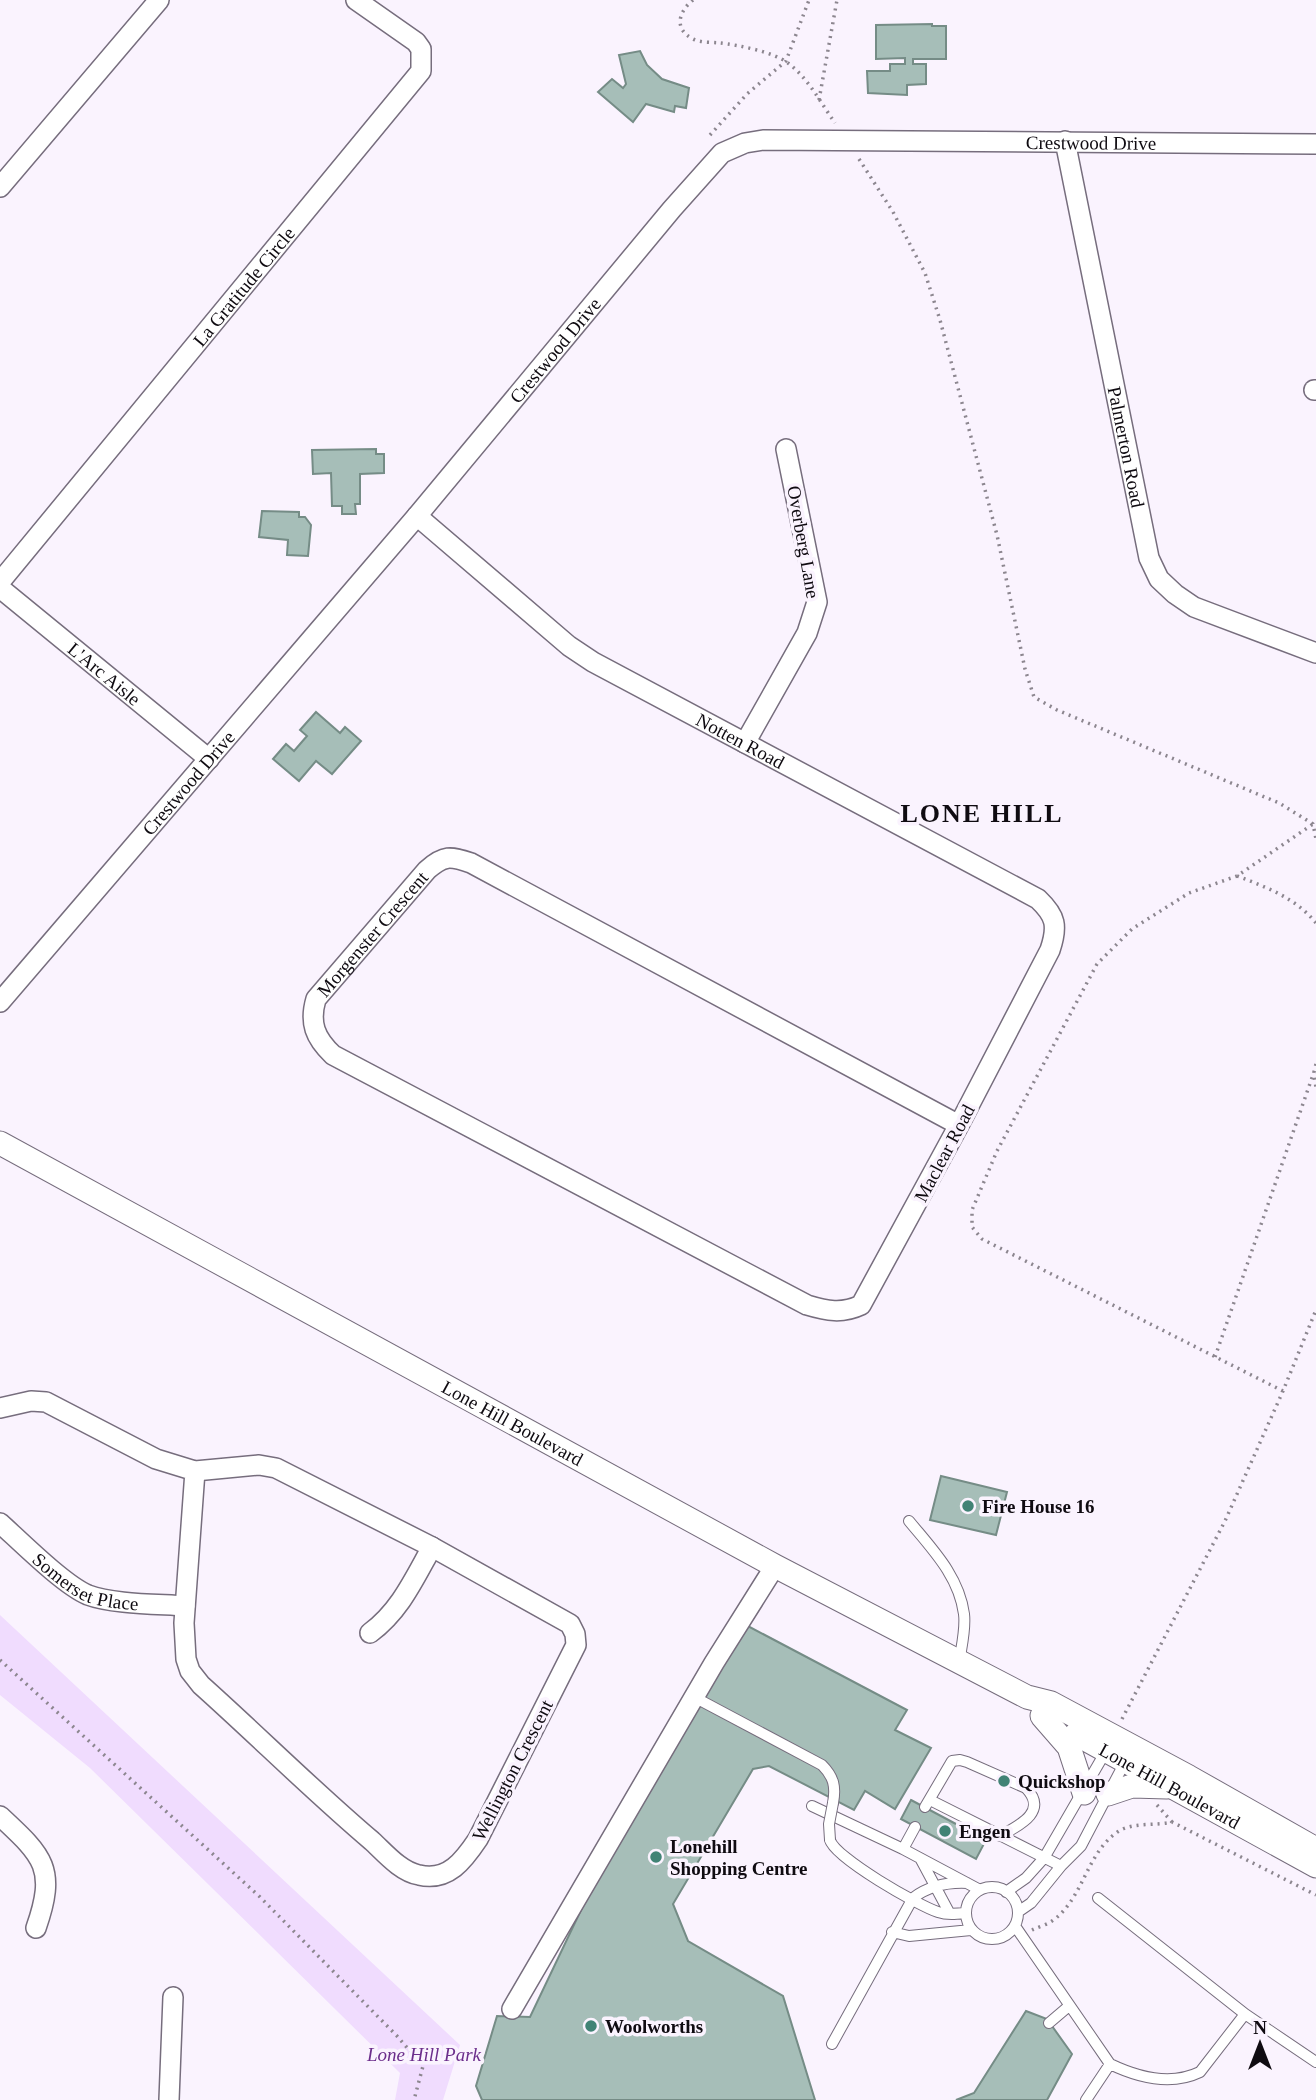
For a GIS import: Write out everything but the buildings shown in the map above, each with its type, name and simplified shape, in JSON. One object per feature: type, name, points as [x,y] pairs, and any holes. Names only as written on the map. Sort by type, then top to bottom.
[{"type":"street","points":[[0,187],[159,0]]},
{"type":"street","name":"La Gratitude Circle","points":[[0,582],[421,71],[421,49],[416,42],[356,0]]},
{"type":"street","name":"Crestwood Drive","points":[[0,1002],[417,516],[622,268],[722,153],[745,143],[763,140],[1316,144]]},
{"type":"street","name":"Palmerton Road","points":[[1065,141],[1149,558],[1159,579],[1194,607],[1316,653]]},
{"type":"street","name":"Overberg Lane","points":[[745,743],[807,633],[817,602],[786,449]]},
{"type":"street","name":"Notten Road","points":[[417,516],[569,646],[626,681],[1038,899],[1048,908],[1055,921],[1050,950]]},
{"type":"street","name":"L'Arc Aisle","points":[[0,588],[209,759]]},
{"type":"street","name":"Morgenster Crescent","points":[[807,1305],[332,1055],[323,1046],[315,1031],[311,1014],[316,999],[426,870],[439,859],[453,858],[471,863],[960,1125]]},
{"type":"street","name":"Maclear Road","points":[[807,1305],[839,1312],[861,1305],[960,1125],[1050,950]]},
{"type":"street","name":"Lone Hill Boulevard","points":[[0,1143],[775,1566],[959,1664],[1027,1697],[1051,1703],[1174,1788],[1316,1866]]},
{"type":"street","name":"Wellington Crescent","points":[[0,1408],[31,1401],[46,1402],[156,1459],[195,1471],[259,1465],[276,1468],[432,1548],[570,1624],[576,1645],[478,1839],[463,1861],[447,1873],[430,1876],[405,1870],[201,1685],[190,1671],[186,1658],[185,1606],[195,1471]]},
{"type":"street","name":"Somerset Place","points":[[0,1523],[69,1583],[87,1594],[103,1599],[185,1606]]},
{"type":"street","points":[[370,1633],[400,1604],[432,1548]]},
{"type":"street","points":[[512,2009],[694,1697],[775,1566]]},
{"type":"street","name":"Lone Hill Boulevard","points":[[1027,1697],[1042,1716],[1120,1749],[1316,1849]]},
{"type":"street","points":[[1042,1716],[1069,1747],[1084,1793]]},
{"type":"street","points":[[1108,1794],[1132,1786],[1174,1788]]},
{"type":"street","points":[[0,1816],[33,1847],[41,1862],[45,1888],[36,1928]]},
{"type":"street","points":[[169,2100],[173,1997]]},
{"type":"lane","points":[[909,1521],[945,1564],[960,1596],[964,1616],[959,1664]]},
{"type":"lane","points":[[694,1697],[822,1765],[833,1781],[835,1791],[829,1824],[830,1840],[835,1849],[857,1867],[938,1912],[965,1913]]},
{"type":"lane","points":[[1006,1892],[1026,1878],[1044,1858],[1084,1793],[1120,1749]]},
{"type":"lane","points":[[1018,1912],[1031,1903],[1081,1846],[1108,1794],[1120,1749]]},
{"type":"lane","points":[[1000,1836],[1030,1816],[1033,1800],[1026,1788],[967,1762],[952,1761],[928,1803],[1061,1866]]},
{"type":"lane","points":[[812,1806],[903,1849],[980,1890]]},
{"type":"lane","points":[[903,1849],[915,1827]]},
{"type":"lane","points":[[920,1858],[950,1914]]},
{"type":"lane","points":[[832,2044],[913,1898],[934,1886],[967,1883]]},
{"type":"lane","points":[[1018,1930],[995,1939],[983,1938],[971,1930],[965,1913],[973,1894],[993,1887],[1012,1896],[1018,1912],[1018,1930],[1110,2064],[1140,2076],[1192,2076],[1200,2072],[1245,2014]]},
{"type":"lane","points":[[1098,1898],[1245,2014],[1316,2062]]},
{"type":"lane","points":[[892,1933],[909,1936],[971,1930]]},
{"type":"lane","points":[[1049,2023],[1069,2006]]},
{"type":"lane","points":[[1086,2100],[1110,2064]]},
{"type":"path","points":[[693,0],[682,9],[680,19],[682,28],[690,37],[697,41],[742,46],[786,61],[801,75],[847,140],[892,212],[925,273],[997,535],[1024,669],[1034,697],[1057,710],[1279,803],[1313,824],[1316,839]]},
{"type":"path","points":[[710,135],[747,94],[786,61],[809,0]]},
{"type":"path","points":[[819,100],[837,0]]},
{"type":"path","points":[[1283,1391],[982,1239],[972,1227],[972,1210],[997,1151],[1097,964],[1132,929],[1189,893],[1237,876],[1313,824]]},
{"type":"path","points":[[1237,876],[1271,889],[1305,909],[1316,923]]},
{"type":"path","points":[[1215,1357],[1316,1064]]},
{"type":"path","points":[[1314,1072],[1316,1088]]},
{"type":"path","points":[[1120,1749],[1225,1521],[1316,1310]]},
{"type":"path","points":[[0,1660],[260,1897],[397,2036],[423,2066],[414,2100]]},
{"type":"path","points":[[1018,1930],[1052,1921],[1074,1898],[1101,1845],[1121,1830],[1159,1823],[1172,1822],[1316,1895]]},
{"type":"green space","name":"Lone Hill Park","points":[[0,1615],[460,2045],[443,2100],[395,2100],[400,2073],[90,1768],[0,1695]]},
{"type":"place","name":"Fire House 16","points":[[968,1506]]},
{"type":"place","name":"Quickshop","points":[[1004,1781]]},
{"type":"place","name":"Engen","points":[[945,1831]]},
{"type":"place","name":"Lonehill Shopping Centre","points":[[656,1857]]},
{"type":"place","name":"Woolworths","points":[[591,2026]]},
{"type":"district","name":"LONE HILL","points":[[982,813]]}]
